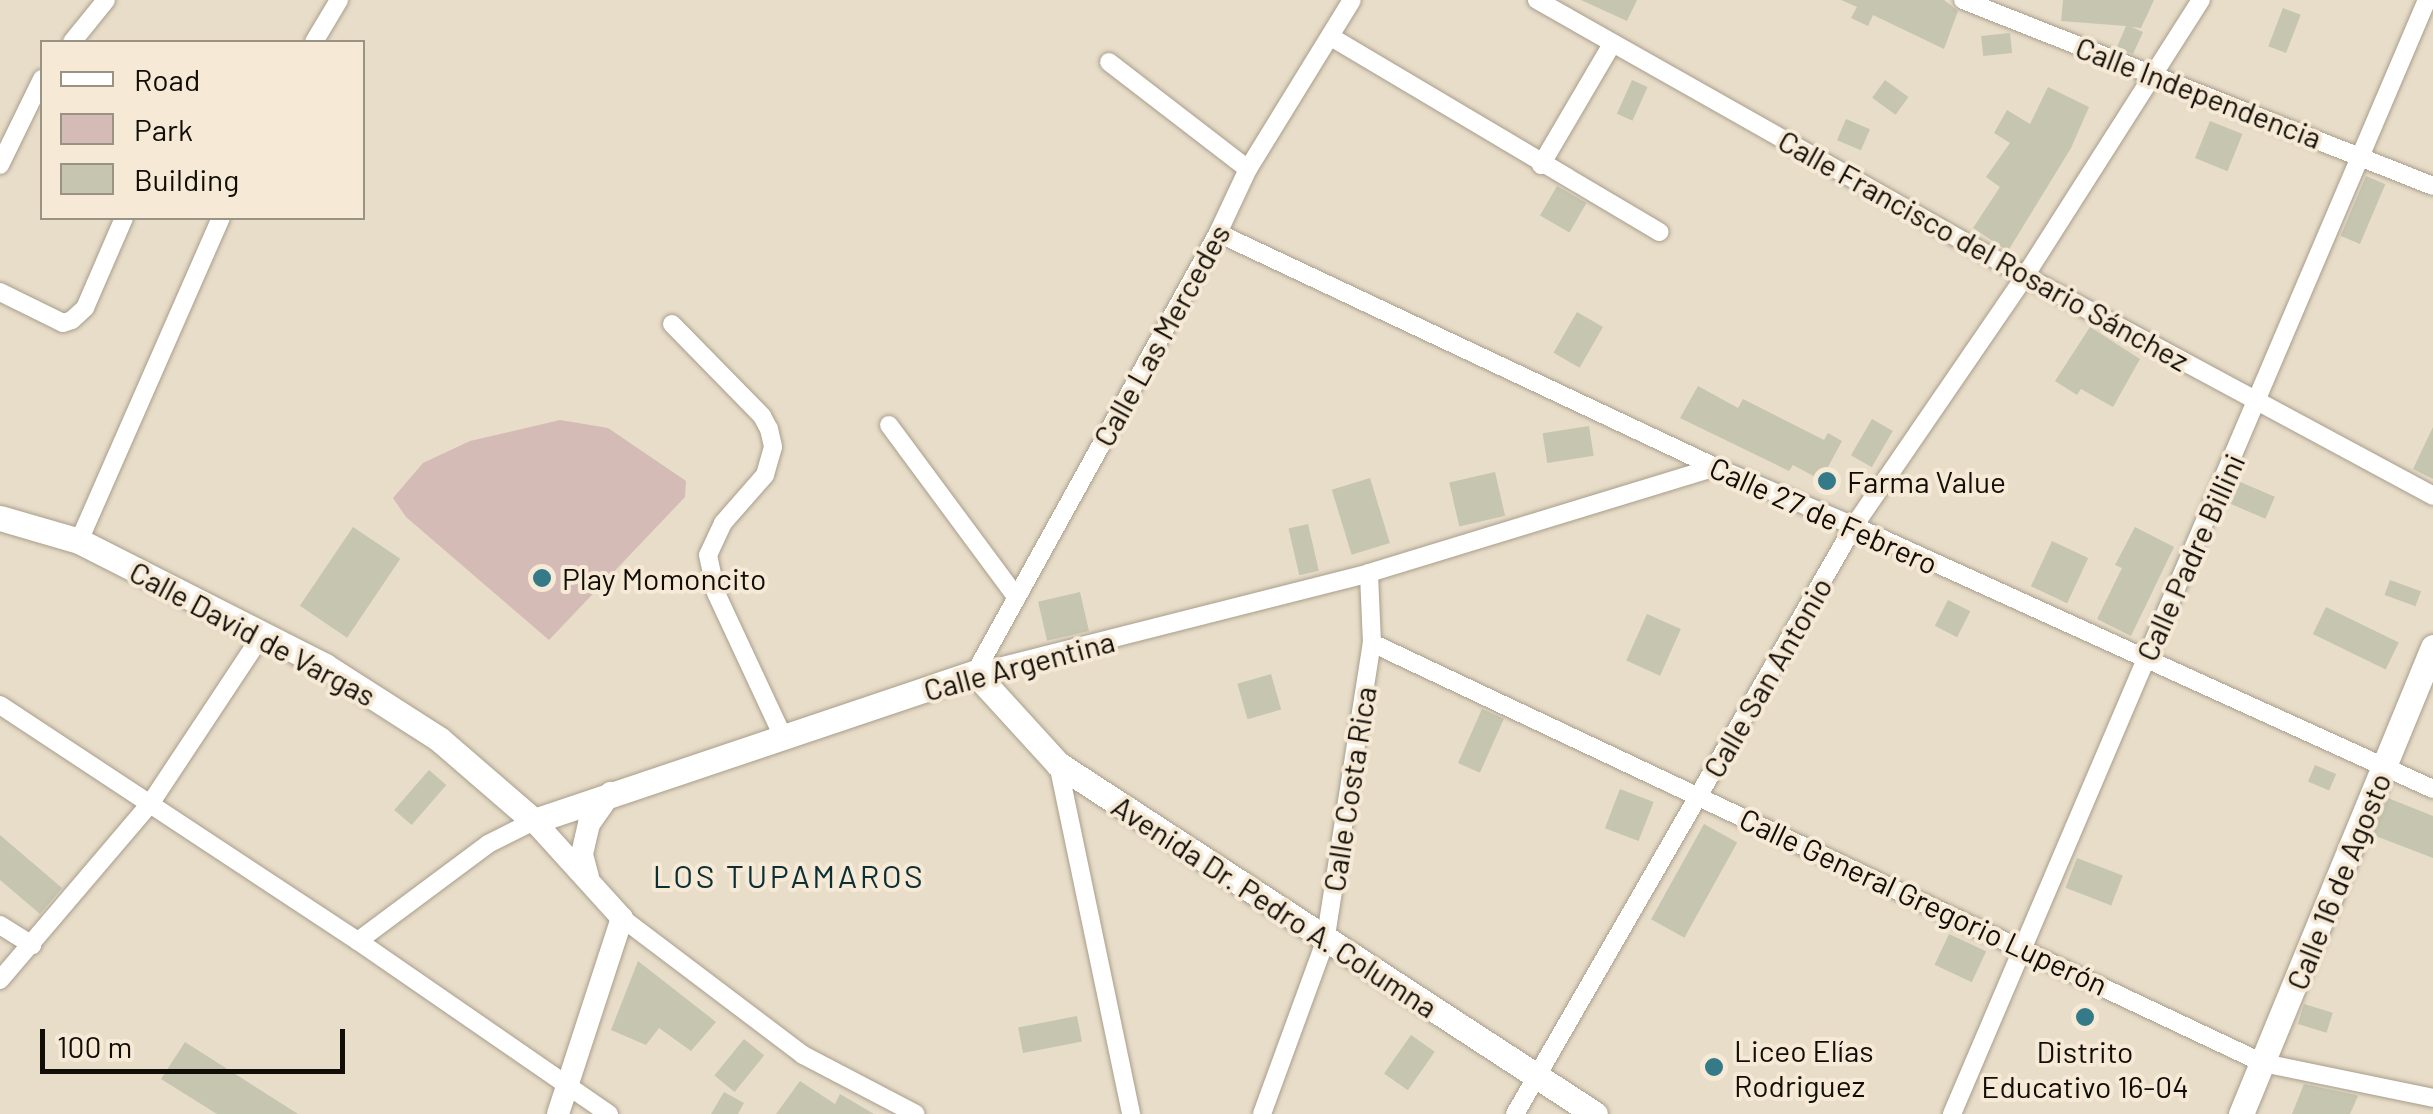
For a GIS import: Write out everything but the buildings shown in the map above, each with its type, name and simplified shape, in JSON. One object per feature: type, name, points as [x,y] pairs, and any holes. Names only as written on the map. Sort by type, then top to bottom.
[{"type":"main road","name":"Calle David de Vargas","points":[[1,517],[80,541],[324,666],[438,739],[534,820]]},
{"type":"main road","name":"Calle 16 de Agosto","points":[[2241,1114],[2433,647]]},
{"type":"main road","name":"Calle Argentina","points":[[534,820],[975,673]]},
{"type":"main road","name":"Avenida Dr. Pedro A. Columna","points":[[975,673],[1058,764],[1325,942],[1595,1114]]},
{"type":"street","points":[[74,40],[106,0]]},
{"type":"street","points":[[315,40],[339,0]]},
{"type":"street","name":"Calle Las Mercedes","points":[[975,673],[1218,233],[1248,169],[1352,0]]},
{"type":"street","name":"Calle Francisco del Rosario Sánchez","points":[[1537,0],[2025,276],[2433,496]]},
{"type":"street","name":"Calle Independencia","points":[[1963,0],[2433,186]]},
{"type":"street","name":"Calle San Antonio","points":[[1515,1114],[1854,526],[2025,276],[2201,0]]},
{"type":"street","name":"Calle Padre Billini","points":[[1952,1114],[2427,0]]},
{"type":"street","points":[[1330,37],[1659,232]]},
{"type":"street","points":[[1541,165],[1612,44]]},
{"type":"street","points":[[1109,62],[1248,169]]},
{"type":"street","points":[[0,165],[40,82]]},
{"type":"street","points":[[0,292],[62,323],[72,320],[85,308],[123,220]]},
{"type":"street","points":[[80,541],[220,220]]},
{"type":"street","name":"Calle 27 de Febrero","points":[[1218,233],[1715,467],[2433,788]]},
{"type":"street","points":[[672,324],[762,416],[769,429],[773,447],[764,475],[723,523],[708,555],[716,593],[783,736]]},
{"type":"street","points":[[889,425],[1015,596]]},
{"type":"street","name":"Calle Argentina","points":[[975,673],[1369,573],[1715,467]]},
{"type":"street","name":"Calle Costa Rica","points":[[1262,1114],[1325,942],[1372,643],[1369,573]]},
{"type":"street","points":[[0,980],[150,804],[262,635]]},
{"type":"street","name":"Calle General Gregorio Luperón","points":[[1372,643],[2264,1063],[2433,1098]]},
{"type":"street","points":[[0,705],[358,941],[609,1114]]},
{"type":"street","points":[[1058,764],[1131,1114]]},
{"type":"street","points":[[588,881],[582,854],[590,824],[611,793]]},
{"type":"street","points":[[534,820],[622,918],[802,1055],[916,1114]]},
{"type":"street","name":"Calle Argentina","points":[[358,941],[488,844],[534,820]]},
{"type":"street","points":[[558,1114],[622,918]]},
{"type":"street","points":[[0,925],[32,946]]},
{"type":"green space","name":"Play Momoncito","points":[[560,420],[608,428],[686,481],[685,497],[549,640],[406,517],[393,498],[423,463],[470,441]]},
{"type":"place","name":"Farma Value","points":[[1827,481]]},
{"type":"place","name":"Play Momoncito","points":[[542,578]]},
{"type":"place","name":"Distrito Educativo 16-04","points":[[2085,1017]]},
{"type":"place","name":"Liceo Elías Rodriguez","points":[[1714,1067]]},
{"type":"district","name":"LOS TUPAMAROS","points":[[789,875]]}]
